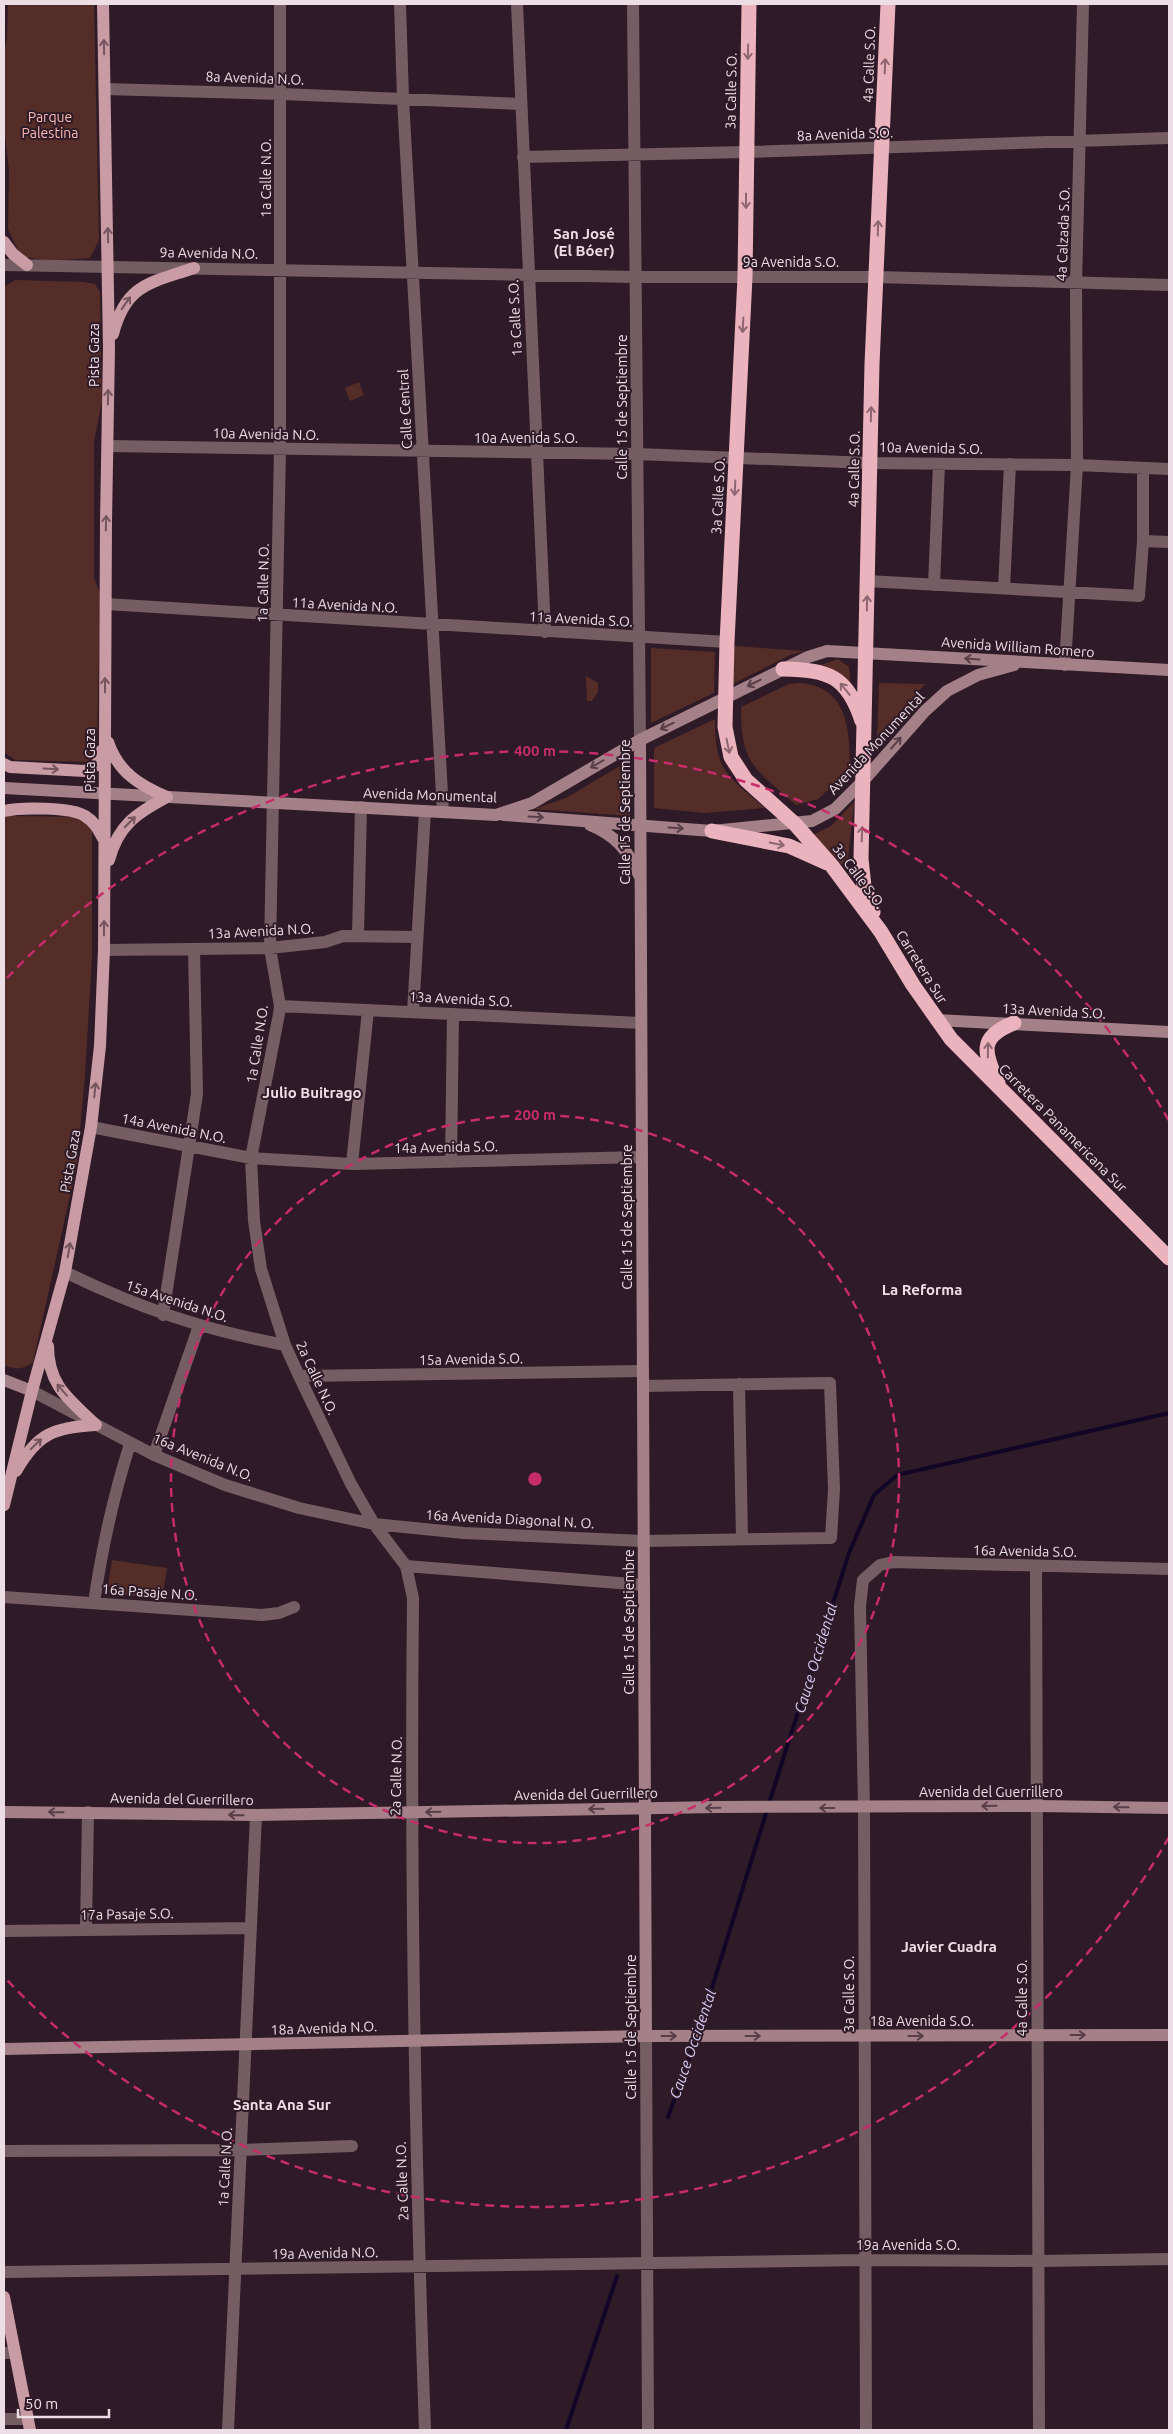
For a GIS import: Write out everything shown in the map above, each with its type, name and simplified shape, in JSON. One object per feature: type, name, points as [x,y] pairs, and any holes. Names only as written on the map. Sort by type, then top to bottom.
[{"type":"highway","name":"3a Calle S.O.","points":[[749,4],[745,276],[727,642],[726,735],[734,764],[746,780],[795,824],[832,866],[880,932]]},
{"type":"highway","name":"4a Calle S.O.","points":[[880,932],[864,886],[861,868],[870,463],[888,4]]},
{"type":"highway","points":[[783,669],[812,669],[837,680],[852,697],[864,732]]},
{"type":"highway","points":[[712,831],[788,846],[811,854],[832,866]]},
{"type":"highway","name":"Carretera Sur","points":[[880,932],[936,1020]]},
{"type":"highway","name":"Carretera Panamericana Sur","points":[[936,1020],[967,1056],[1169,1258]]},
{"type":"highway","points":[[1001,1088],[988,1060],[988,1044],[996,1030],[1014,1023]]},
{"type":"main road","name":"Pista Gaza","points":[[4,1505],[32,1391],[65,1272],[91,1127],[100,1046],[104,950],[109,349],[103,4]]},
{"type":"main road","points":[[4,242],[13,254],[27,265]]},
{"type":"main road","points":[[109,349],[117,319],[132,294],[146,285],[194,268]]},
{"type":"main road","points":[[4,764],[10,767],[85,771],[97,765],[105,734]]},
{"type":"main road","points":[[105,734],[117,762],[127,774],[139,784],[168,797]]},
{"type":"main road","points":[[104,881],[114,844],[120,832],[142,811],[168,797]]},
{"type":"main road","points":[[4,811],[66,810],[84,814],[92,821],[104,840]]},
{"type":"main road","points":[[49,1331],[49,1362],[54,1380],[96,1425]]},
{"type":"main road","points":[[9,1484],[28,1452],[44,1436],[66,1428],[96,1425]]},
{"type":"main road","points":[[4,2297],[9,2353],[29,2424]]},
{"type":"street","name":"1a Calle N.O.","points":[[251,1158],[280,1006],[270,948],[280,449],[282,94],[280,4]]},
{"type":"street","name":"Calle Central","points":[[400,4],[403,99],[443,812]]},
{"type":"street","name":"1a Calle S.O.","points":[[517,4],[545,632]]},
{"type":"street","name":"Calle 15 de Septiembre","points":[[633,4],[641,880],[648,2430]]},
{"type":"street","name":"4a Calzada S.O.","points":[[1065,665],[1077,465],[1076,284],[1083,4]]},
{"type":"street","name":"8a Avenida N.O.","points":[[105,89],[403,99]]},
{"type":"street","points":[[403,99],[520,104]]},
{"type":"street","name":"8a Avenida S.O.","points":[[523,157],[746,152],[1169,138]]},
{"type":"street","name":"9a Avenida N.O.","points":[[4,264],[413,271]]},
{"type":"street","name":"9a Avenida S.O.","points":[[413,271],[528,275],[876,277],[1169,286]]},
{"type":"street","name":"10a Avenida N.O.","points":[[108,446],[423,452]]},
{"type":"street","name":"10a Avenida S.O.","points":[[423,452],[637,454],[870,463],[1077,465],[1169,469]]},
{"type":"street","points":[[934,585],[939,464]]},
{"type":"street","points":[[1004,588],[1010,464]]},
{"type":"street","points":[[867,581],[1139,596],[1143,541],[1143,468]]},
{"type":"street","points":[[1143,541],[1169,542]]},
{"type":"street","name":"11a Avenida N.O.","points":[[106,604],[433,626]]},
{"type":"street","name":"11a Avenida S.O.","points":[[433,626],[727,642]]},
{"type":"street","name":"Avenida Monumental","points":[[496,814],[532,803],[640,740],[814,654],[826,651],[866,652]]},
{"type":"street","name":"Avenida William Romero","points":[[866,652],[1169,670]]},
{"type":"street","name":"Avenida Monumental","points":[[4,788],[496,814],[712,831],[795,824],[818,819],[830,813],[864,780],[925,711],[947,691],[978,675],[1009,666],[1038,663]]},
{"type":"street","points":[[358,935],[361,807]]},
{"type":"street","points":[[413,1012],[425,811]]},
{"type":"street","points":[[576,820],[603,830],[615,838],[628,852],[641,880]]},
{"type":"street","name":"13a Avenida N.O.","points":[[104,950],[270,948],[325,942],[343,936],[418,937]]},
{"type":"street","points":[[163,1315],[197,1094],[194,949]]},
{"type":"street","name":"13a Avenida S.O.","points":[[280,1006],[641,1023]]},
{"type":"street","points":[[352,1164],[368,1010]]},
{"type":"street","points":[[451,1162],[453,1014]]},
{"type":"street","name":"13a Avenida S.O.","points":[[936,1020],[1169,1032]]},
{"type":"street","name":"14a Avenida N.O.","points":[[91,1127],[251,1158]]},
{"type":"street","name":"14a Avenida S.O.","points":[[251,1158],[352,1164],[642,1157]]},
{"type":"street","name":"2a Calle N.O.","points":[[251,1158],[254,1221],[261,1269],[285,1345],[351,1484],[374,1524],[406,1566],[413,1598],[410,1812],[413,2040],[425,2430]]},
{"type":"street","name":"15a Avenida N.O.","points":[[65,1272],[113,1295],[163,1315],[199,1326],[285,1345]]},
{"type":"street","points":[[154,1455],[199,1326]]},
{"type":"street","name":"15a Avenida S.O.","points":[[299,1376],[643,1371]]},
{"type":"street","points":[[4,1380],[32,1391]]},
{"type":"street","name":"16a Avenida Diagonal N. O.","points":[[374,1524],[464,1533],[643,1542],[831,1538],[834,1489],[830,1383],[739,1384]]},
{"type":"street","points":[[643,1386],[739,1384],[742,1540]]},
{"type":"street","name":"16a Avenida N.O.","points":[[32,1391],[130,1444],[225,1485],[290,1505],[374,1524]]},
{"type":"street","points":[[94,1603],[108,1522],[130,1444]]},
{"type":"street","name":"16a Avenida S.O.","points":[[880,1565],[893,1562],[1169,1569]]},
{"type":"street","name":"3a Calle S.O.","points":[[866,2430],[864,1808],[860,1590],[863,1580],[880,1565]]},
{"type":"street","points":[[406,1566],[644,1585]]},
{"type":"street","name":"4a Calle S.O.","points":[[1036,1566],[1039,2430]]},
{"type":"street","name":"16a Pasaje N.O.","points":[[4,1597],[262,1615],[279,1613],[294,1607]]},
{"type":"street","name":"Avenida del Guerrillero","points":[[4,1812],[256,1815],[645,1808],[1038,1806],[1169,1808]]},
{"type":"street","points":[[86,1930],[88,1812]]},
{"type":"street","name":"1a Calle N.O.","points":[[228,2430],[256,1815]]},
{"type":"street","name":"17a Pasaje S.O.","points":[[4,1931],[251,1928]]},
{"type":"street","name":"18a Avenida S.O.","points":[[646,2036],[1169,2035]]},
{"type":"street","name":"18a Avenida N.O.","points":[[4,2049],[167,2045],[245,2046],[413,2040],[646,2036]]},
{"type":"street","points":[[4,2151],[240,2150],[352,2146]]},
{"type":"street","name":"19a Avenida S.O.","points":[[647,2264],[866,2260],[1039,2261],[1169,2259]]},
{"type":"street","name":"19a Avenida N.O.","points":[[4,2272],[647,2264]]},
{"type":"street","points":[[4,2419],[29,2424]]},
{"type":"green space","name":"Parque Palestina","points":[[8,4],[94,4],[99,240],[90,258],[47,261],[26,257],[18,250],[8,229],[9,170],[4,128],[4,54],[7,39]]},
{"type":"green space","points":[[15,280],[84,282],[95,284],[100,292],[102,402],[94,442],[94,578],[100,594],[97,750],[94,758],[86,762],[15,760],[4,752],[4,287]]},
{"type":"green space","points":[[359,382],[364,395],[350,401],[345,388]]},
{"type":"green space","points":[[734,646],[805,651],[790,655],[733,684]]},
{"type":"green space","points":[[651,648],[715,652],[714,693],[651,723]]},
{"type":"green space","points":[[838,659],[849,667],[851,690],[815,667]]},
{"type":"green space","points":[[586,676],[598,683],[598,692],[592,701],[587,701]]},
{"type":"green space","points":[[800,683],[816,686],[828,693],[837,702],[847,727],[850,770],[818,799],[796,805],[753,764],[744,742],[741,707],[789,684]]},
{"type":"green space","points":[[879,683],[925,684],[877,739]]},
{"type":"green space","points":[[715,719],[717,751],[726,771],[741,788],[765,808],[705,813],[654,808],[654,748]]},
{"type":"green space","points":[[630,760],[630,816],[534,809],[566,798]]},
{"type":"green space","points":[[854,802],[847,870],[813,835],[831,826]]},
{"type":"green space","points":[[5,816],[82,817],[92,831],[92,957],[85,1075],[77,1164],[33,1362],[26,1367],[19,1368],[4,1365]]},
{"type":"green space","points":[[112,1560],[167,1568],[162,1600],[107,1592]]},
{"type":"waterway","name":"Cauce Occidental","points":[[769,1803],[849,1553],[874,1495],[897,1475],[1169,1413]]},
{"type":"waterway","name":"Cauce Occidental","points":[[698,2033],[767,1810]]},
{"type":"waterway","name":"Cauce Occidental","points":[[668,2117],[696,2040]]},
{"type":"waterway","name":"Cauce Occidental","points":[[566,2430],[617,2276]]},
{"type":"district","name":"San José (El Bóer)","points":[[584,242]]},
{"type":"district","name":"Julio Buitrago","points":[[312,1093]]},
{"type":"district","name":"La Reforma","points":[[922,1290]]},
{"type":"district","name":"Javier Cuadra","points":[[949,1947]]},
{"type":"district","name":"Santa Ana Sur","points":[[282,2105]]}]
